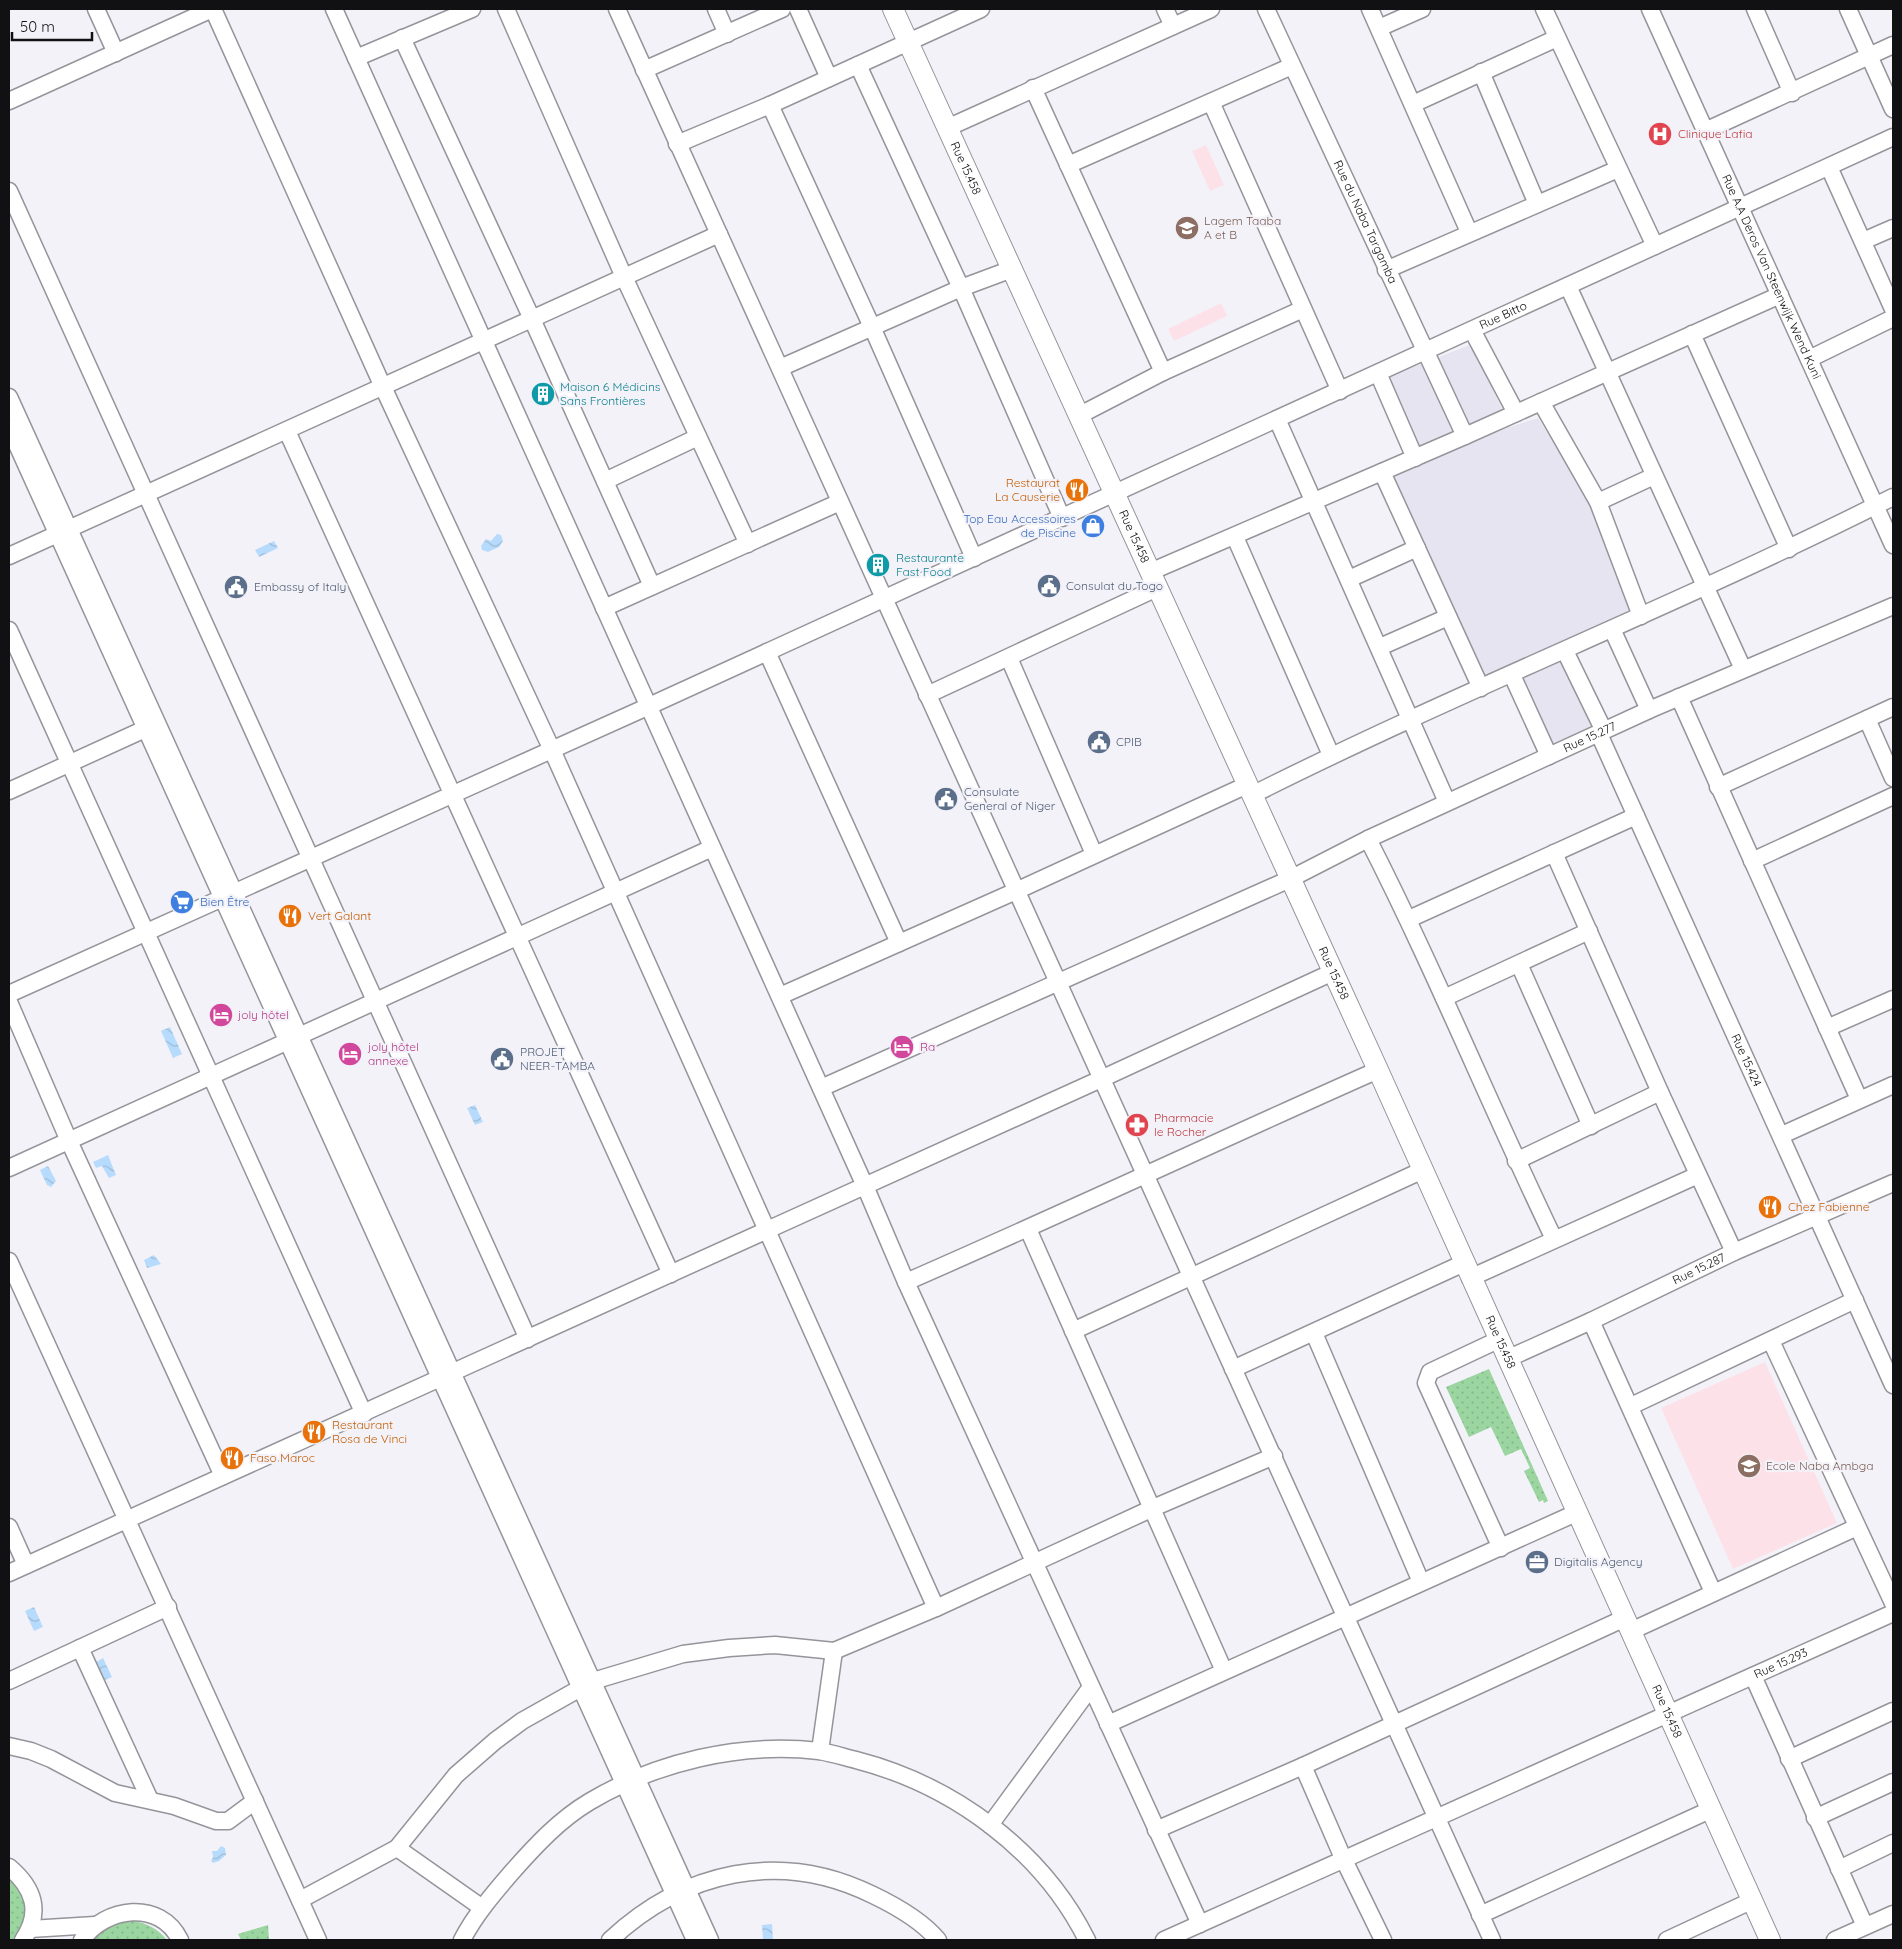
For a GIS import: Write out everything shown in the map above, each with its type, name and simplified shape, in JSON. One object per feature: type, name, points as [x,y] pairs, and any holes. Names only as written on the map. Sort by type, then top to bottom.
[{"type":"main road","name":"Rue 15.458","points":[[893,9],[1113,494],[1378,1070],[1498,1340],[1770,1940]]},
{"type":"street","points":[[96,9],[116,53]]},
{"type":"street","points":[[9,101],[213,9],[383,387],[552,750],[936,1608]]},
{"type":"street","points":[[334,9],[866,1186],[906,1282],[1200,1924]]},
{"type":"street","points":[[356,58],[472,9]]},
{"type":"street","points":[[506,9],[624,277],[748,544]]},
{"type":"street","points":[[617,9],[1492,1940]]},
{"type":"street","points":[[716,9],[727,34]]},
{"type":"street","points":[[644,70],[782,9]]},
{"type":"street","points":[[798,9],[829,78]]},
{"type":"street","points":[[677,144],[770,105],[981,9]]},
{"type":"street","points":[[1165,9],[1172,26]]},
{"type":"street","points":[[947,128],[1211,9]]},
{"type":"street","name":"Rue du Naba Targamba","points":[[1266,9],[1465,436]]},
{"type":"street","points":[[1370,9],[1469,232]]},
{"type":"street","points":[[1379,28],[1422,9]]},
{"type":"street","points":[[1544,9],[1654,246]]},
{"type":"street","name":"Rue A.A Deros Van Steenwijk Wend Kuni","points":[[1650,9],[1893,545]]},
{"type":"street","points":[[1755,9],[1792,93]]},
{"type":"street","points":[[1848,9],[1893,109]]},
{"type":"street","points":[[402,38],[606,481],[652,586]]},
{"type":"street","points":[[1412,104],[1557,38]]},
{"type":"street","points":[[1705,131],[1893,46]]},
{"type":"street","points":[[858,65],[1062,518]]},
{"type":"street","points":[[1068,165],[1292,66]]},
{"type":"street","points":[[1481,72],[1537,204]]},
{"type":"street","points":[[1033,88],[1163,372]]},
{"type":"street","points":[[1211,102],[1340,391]]},
{"type":"street","points":[[770,105],[872,327],[974,558]]},
{"type":"street","name":"Rue Bitto","points":[[9,994],[648,707],[884,597],[1062,518],[1893,137]]},
{"type":"street","points":[[1829,167],[1893,309]]},
{"type":"street","points":[[1386,270],[1469,232],[1618,169]]},
{"type":"street","points":[[9,191],[312,857],[528,1339]]},
{"type":"street","points":[[1863,241],[1893,228]]},
{"type":"street","points":[[9,556],[719,234]]},
{"type":"street","points":[[780,368],[960,288],[1012,268]]},
{"type":"street","points":[[1568,286],[1743,669]]},
{"type":"street","points":[[927,695],[1009,658],[1235,537],[1780,295]]},
{"type":"street","points":[[1078,416],[1163,372],[1303,309]]},
{"type":"street","points":[[1809,359],[1893,318]]},
{"type":"street","points":[[1472,330],[1516,413]]},
{"type":"street","points":[[1692,334],[1789,550]]},
{"type":"street","points":[[1378,373],[1415,458]]},
{"type":"street","points":[[9,397],[62,532],[145,729],[227,895]]},
{"type":"street","points":[[1541,402],[1598,502],[1641,616]]},
{"type":"street","points":[[1277,419],[1412,719],[1447,802]]},
{"type":"street","points":[[9,428],[62,532],[680,1891],[710,1940]]},
{"type":"street","points":[[287,431],[671,1274]]},
{"type":"street","points":[[606,481],[698,437]]},
{"type":"street","points":[[1382,472],[1481,688]]},
{"type":"street","points":[[1598,502],[1654,476]]},
{"type":"street","points":[[780,996],[1016,891],[1094,854],[1250,790],[1512,675],[1789,550],[1893,497]]},
{"type":"street","points":[[604,608],[840,502]]},
{"type":"street","points":[[1235,537],[1331,755]]},
{"type":"street","points":[[1349,579],[1417,548]]},
{"type":"street","name":"Rue 15.277","points":[[821,1088],[1290,879],[1368,839],[1649,710],[1893,606]]},
{"type":"street","points":[[1380,647],[1448,617]]},
{"type":"street","points":[[1612,629],[1649,710]]},
{"type":"street","points":[[9,630],[364,1414]]},
{"type":"street","name":"Rue 15.424","points":[[1565,651],[1636,816],[1782,1135],[1893,1385]]},
{"type":"street","points":[[766,652],[899,943]]},
{"type":"street","points":[[1009,658],[1094,854]]},
{"type":"street","points":[[1512,675],[1548,756]]},
{"type":"street","points":[[1679,697],[1859,1099]]},
{"type":"street","points":[[1718,787],[1893,707]]},
{"type":"street","points":[[1867,719],[1893,778]]},
{"type":"street","points":[[9,791],[145,729]]},
{"type":"street","points":[[1752,861],[1893,796]]},
{"type":"street","points":[[1409,919],[1636,816]]},
{"type":"street","points":[[1368,839],[1409,919],[1516,1161],[1554,1239]]},
{"type":"street","points":[[9,1168],[615,890],[712,848]]},
{"type":"street","points":[[1554,853],[1660,1092],[1734,1252]]},
{"type":"street","points":[[1444,998],[1589,931]]},
{"type":"street","points":[[1519,964],[1591,1126]]},
{"type":"street","points":[[9,1573],[364,1414],[1333,972]]},
{"type":"street","points":[[1827,1028],[1893,999]]},
{"type":"street","points":[[9,1002],[69,1141],[223,1476]]},
{"type":"street","points":[[906,1282],[1028,1229],[1144,1174],[1378,1070]]},
{"type":"street","points":[[1782,1135],[1893,1084]]},
{"type":"street","points":[[1516,1161],[1660,1092]]},
{"type":"street","points":[[1073,1331],[1423,1170]]},
{"type":"street","points":[[1233,1369],[1314,1333],[1467,1270],[1554,1239],[1698,1175]]},
{"type":"street","name":"Rue 15.287","points":[[1507,1359],[1734,1252],[1893,1183]]},
{"type":"street","points":[[1028,1229],[1224,1670]]},
{"type":"street","points":[[9,1261],[318,1940]]},
{"type":"street","points":[[1631,1406],[1772,1341],[1854,1300]]},
{"type":"street","points":[[1591,1321],[1631,1406],[1713,1592]]},
{"type":"street","points":[[1314,1333],[1421,1582]]},
{"type":"street","points":[[1498,1340],[1430,1372],[1426,1383],[1501,1548]]},
{"type":"street","points":[[1772,1341],[1893,1603]]},
{"type":"street","points":[[300,1900],[397,1848],[456,1775],[522,1721],[586,1684],[683,1654],[775,1645],[834,1651],[936,1608],[1153,1508],[1274,1456]]},
{"type":"street","points":[[1108,1724],[1224,1670],[1576,1513]]},
{"type":"street","points":[[9,1527],[26,1564]]},
{"type":"street","points":[[1156,1830],[1303,1766],[1393,1724],[1628,1625],[1713,1592],[1857,1527]]},
{"type":"street","points":[[9,1681],[168,1607]]},
{"type":"street","name":"Rue 15.293","points":[[1164,1940],[1893,1612]]},
{"type":"street","points":[[80,1648],[150,1800]]},
{"type":"street","points":[[820,1751],[834,1651]]},
{"type":"street","points":[[1753,1676],[1865,1926]]},
{"type":"street","points":[[990,1825],[1091,1687]]},
{"type":"street","points":[[1789,1759],[1893,1711]]},
{"type":"street","points":[[9,1746],[44,1756],[115,1793],[150,1800],[223,1822],[233,1818],[255,1801]]},
{"type":"street","points":[[462,1940],[482,1907],[533,1848],[556,1826],[587,1803],[630,1780],[694,1759],[740,1752],[784,1749],[820,1751],[877,1766],[916,1780],[959,1803],[990,1825],[1023,1853],[1054,1888],[1087,1940]]},
{"type":"street","points":[[1303,1766],[1343,1858],[1383,1940]]},
{"type":"street","points":[[1816,1818],[1893,1782]]},
{"type":"street","points":[[1480,1915],[1712,1809]]},
{"type":"street","points":[[1839,1869],[1893,1844]]},
{"type":"street","points":[[397,1848],[482,1907]]},
{"type":"street","points":[[9,1867],[22,1878],[31,1894],[34,1912],[27,1935],[94,1925]]},
{"type":"street","points":[[610,1940],[645,1912],[680,1891],[738,1873],[775,1870],[817,1874],[855,1886],[894,1905],[938,1940]]},
{"type":"street","points":[[680,1891],[695,1940]]},
{"type":"street","points":[[1667,1940],[1752,1900]]},
{"type":"street","points":[[82,1940],[94,1925],[110,1915],[129,1912],[147,1914],[164,1922],[180,1940]]},
{"type":"street","points":[[1835,1940],[1893,1914]]},
{"type":"shaded area","points":[[1206,145],[1224,185],[1210,191],[1192,151]]},
{"type":"shaded area","points":[[1221,303],[1227,316],[1174,341],[1168,329]]},
{"type":"shaded area","points":[[1472,344],[1510,427],[1538,418],[1591,502],[1634,611],[1558,645],[1596,728],[1540,754],[1502,671],[1481,680],[1388,477],[1421,462],[1385,378]]},
{"type":"shaded area","name":"Ecole Naba Ambga","points":[[1765,1362],[1837,1523],[1733,1569],[1661,1408]]},
{"type":"green space","points":[[1489,1369],[1548,1501],[1544,1503],[1543,1500],[1539,1502],[1524,1471],[1530,1468],[1521,1449],[1505,1456],[1491,1427],[1469,1437],[1446,1387]]},
{"type":"green space","points":[[9,1874],[20,1889],[27,1906],[25,1924],[21,1933],[14,1940],[9,1940]]},
{"type":"green space","points":[[129,1920],[150,1926],[167,1940],[92,1940],[109,1927]]},
{"type":"green space","points":[[268,1925],[269,1940],[241,1940],[238,1934]]},
{"type":"water","points":[[497,534],[501,535],[503,541],[499,547],[488,552],[482,550],[481,546],[486,539],[491,541]]},
{"type":"water","points":[[274,541],[278,548],[259,557],[255,550]]},
{"type":"water","points":[[170,1027],[182,1054],[173,1058],[161,1031]]},
{"type":"water","points":[[475,1105],[483,1122],[475,1125],[467,1108]]},
{"type":"water","points":[[108,1155],[116,1175],[109,1178],[102,1166],[96,1168],[93,1162]]},
{"type":"water","points":[[48,1166],[56,1181],[51,1187],[47,1185],[40,1170]]},
{"type":"water","points":[[154,1255],[161,1264],[147,1268],[144,1260]]},
{"type":"water","points":[[34,1607],[43,1627],[34,1631],[25,1611]]},
{"type":"water","points":[[103,1658],[112,1677],[105,1680],[96,1662]]},
{"type":"water","points":[[221,1846],[225,1848],[226,1855],[213,1863],[211,1861],[213,1857],[212,1851],[217,1851]]},
{"type":"water","points":[[772,1924],[773,1940],[763,1940],[762,1925]]},
{"type":"place","name":"Clinique Lafia","points":[[1660,134]]},
{"type":"place","name":"Lagem Taaba A et B","points":[[1187,228]]},
{"type":"place","name":"Maison 6 Médicins Sans Frontières","points":[[543,394]]},
{"type":"place","name":"Restaurat La Causerie","points":[[1077,490]]},
{"type":"place","name":"Top Eau Accessoires de Piscine","points":[[1093,526]]},
{"type":"place","name":"Restaurante Fast Food","points":[[878,565]]},
{"type":"place","name":"Consulat du Togo","points":[[1049,586]]},
{"type":"place","name":"Embassy of Italy","points":[[236,587]]},
{"type":"place","name":"CPIB","points":[[1099,742]]},
{"type":"place","name":"Consulate General of Niger","points":[[946,799]]},
{"type":"place","name":"Bien Être","points":[[182,902]]},
{"type":"place","name":"Vert Galant","points":[[290,916]]},
{"type":"place","name":"joly hôtel","points":[[221,1015]]},
{"type":"place","name":"Ra","points":[[902,1047]]},
{"type":"place","name":"joly hôtel annexe","points":[[350,1054]]},
{"type":"place","name":"PROJET NEER-TAMBA","points":[[502,1059]]},
{"type":"place","name":"Pharmacie le Rocher","points":[[1137,1125]]},
{"type":"place","name":"Chez Fabienne","points":[[1770,1207]]},
{"type":"place","name":"Restaurant Rosa de Vinci","points":[[314,1432]]},
{"type":"place","name":"Faso Maroc","points":[[232,1458]]},
{"type":"place","name":"Ecole Naba Ambga","points":[[1749,1466]]},
{"type":"place","name":"Digitalis Agency","points":[[1537,1562]]}]
